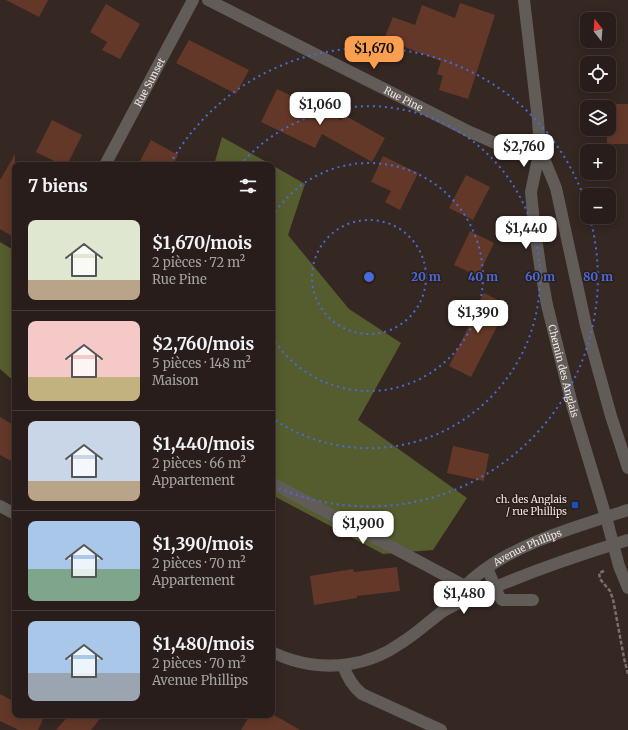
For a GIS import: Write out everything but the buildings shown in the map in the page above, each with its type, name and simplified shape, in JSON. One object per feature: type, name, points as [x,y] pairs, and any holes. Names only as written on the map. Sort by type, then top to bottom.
[{"type":"street","name":"Rue Sunset","points":[[107,162],[193,0]]},
{"type":"street","name":"Rue Pine","points":[[208,0],[470,132],[509,149],[540,149]]},
{"type":"street","name":"Chemin des Anglais","points":[[524,0],[540,149],[531,192],[541,272],[563,373],[619,566],[628,588]]},
{"type":"street","name":"Chemin des Anglais","points":[[540,149],[556,188],[586,326],[611,416],[628,468]]},
{"type":"street","points":[[275,485],[465,586],[474,597]]},
{"type":"street","points":[[0,506],[12,512]]},
{"type":"street","name":"Avenue Phillips","points":[[443,612],[474,577],[524,547],[565,531],[628,510]]},
{"type":"street","name":"Avenue Phillips","points":[[275,653],[291,660],[328,666],[366,661],[391,650],[443,612],[495,587],[544,567],[628,540]]},
{"type":"street","points":[[487,568],[502,600],[533,600]]},
{"type":"street","points":[[343,665],[350,683],[362,694],[441,730]]},
{"type":"path","points":[[599,573],[600,579],[610,591],[613,599],[628,674]]},
{"type":"green space","points":[[222,137],[267,162],[215,162]]},
{"type":"green space","points":[[275,167],[305,184],[288,235],[349,309],[401,343],[358,420],[467,498],[433,550],[383,554],[275,497]]},
{"type":"green space","points":[[0,242],[12,249],[12,379],[0,369]]},
{"type":"place","name":"ch. des Anglais / rue Phillips","points":[[575,505]]}]
